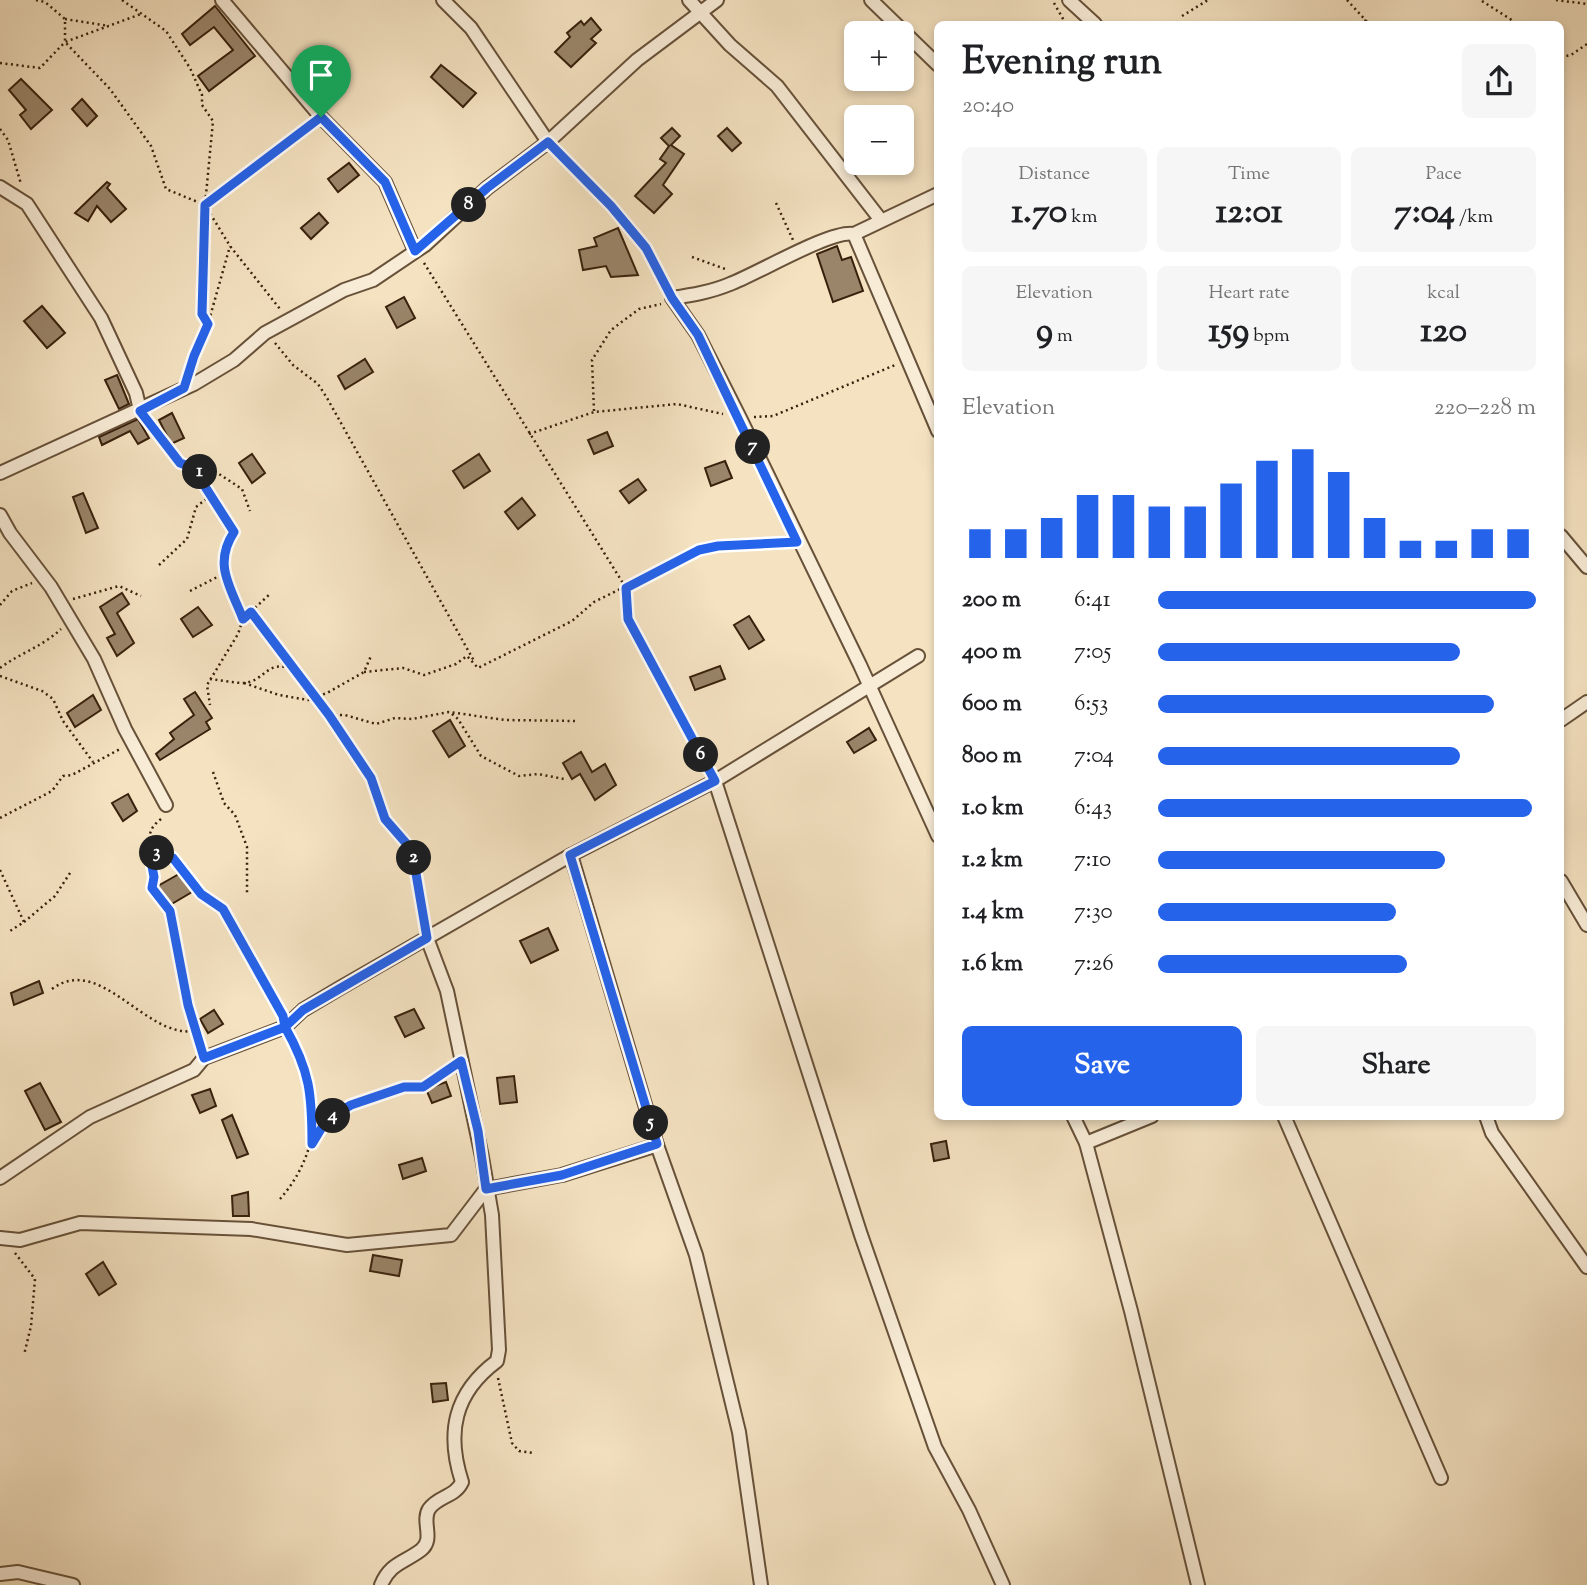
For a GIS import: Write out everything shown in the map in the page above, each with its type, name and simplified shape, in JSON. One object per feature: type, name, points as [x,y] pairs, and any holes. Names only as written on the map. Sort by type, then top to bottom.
[{"type":"street","points":[[222,0],[321,117],[385,182],[415,251]]},
{"type":"street","points":[[443,0],[471,28],[548,142]]},
{"type":"street","points":[[689,0],[730,45],[777,86],[880,219]]},
{"type":"street","points":[[0,473],[140,411],[234,360],[265,333],[344,290],[373,280],[415,251],[487,188],[548,142],[637,60],[717,0]]},
{"type":"street","points":[[872,0],[934,61]]},
{"type":"street","points":[[1069,0],[1092,21]]},
{"type":"street","points":[[0,187],[27,205],[101,318],[136,393],[140,411]]},
{"type":"street","points":[[934,196],[880,219],[855,234],[847,232],[812,242],[799,253],[748,277],[701,294],[672,298],[698,335],[934,827]]},
{"type":"street","points":[[855,234],[934,422]]},
{"type":"street","points":[[0,515],[10,533],[45,578],[94,659],[132,742],[166,805]]},
{"type":"street","points":[[1564,540],[1587,567]]},
{"type":"street","points":[[0,1178],[90,1117],[194,1070],[204,1058],[285,1027],[303,1010],[570,855],[715,781],[918,656]]},
{"type":"street","points":[[1564,718],[1587,702]]},
{"type":"street","points":[[715,781],[861,1235],[935,1447],[969,1510],[1003,1585]]},
{"type":"street","points":[[570,855],[657,1144],[696,1255],[736,1420],[761,1585]]},
{"type":"street","points":[[1564,886],[1587,925]]},
{"type":"street","points":[[381,1585],[386,1572],[423,1550],[428,1539],[426,1519],[430,1508],[458,1491],[462,1482],[455,1461],[452,1433],[463,1400],[482,1373],[497,1361],[492,1215],[478,1131],[447,991],[427,938]]},
{"type":"street","points":[[1075,1120],[1086,1143],[1131,1311],[1198,1585]]},
{"type":"street","points":[[1086,1143],[1142,1120]]},
{"type":"street","points":[[1286,1120],[1441,1478]]},
{"type":"street","points":[[1488,1120],[1500,1144],[1587,1267]]},
{"type":"street","points":[[0,1238],[20,1240],[80,1223],[251,1229],[347,1245],[450,1235],[486,1189],[562,1175],[657,1144]]},
{"type":"street","points":[[0,1574],[18,1572],[73,1585]]},
{"type":"path","points":[[36,0],[45,2],[65,19],[109,26]]},
{"type":"path","points":[[122,0],[166,31],[190,68],[202,95],[202,105],[213,121],[205,205],[202,314],[208,324]]},
{"type":"path","points":[[1055,0],[1054,7],[1064,21]]},
{"type":"path","points":[[1182,16],[1208,0]]},
{"type":"path","points":[[1347,0],[1366,20]]},
{"type":"path","points":[[1484,0],[1514,21]]},
{"type":"path","points":[[1556,0],[1587,4]]},
{"type":"path","points":[[0,63],[40,68],[65,42],[141,14]]},
{"type":"path","points":[[65,19],[65,42],[110,89],[151,146],[166,189],[205,205],[230,246],[289,320]]},
{"type":"path","points":[[1564,56],[1587,44]]},
{"type":"path","points":[[205,205],[321,117]]},
{"type":"path","points":[[0,129],[8,139],[27,205]]},
{"type":"path","points":[[548,142],[611,206],[646,248],[672,298],[658,306],[639,309],[611,330],[592,360],[594,412]]},
{"type":"path","points":[[776,203],[799,253]]},
{"type":"path","points":[[184,388],[208,324],[230,246]]},
{"type":"path","points":[[415,251],[626,588],[628,619],[715,781]]},
{"type":"path","points":[[692,257],[748,277]]},
{"type":"path","points":[[265,333],[293,365],[318,384],[478,668]]},
{"type":"path","points":[[140,411],[180,463],[219,474],[242,489],[250,511]]},
{"type":"path","points":[[200,470],[210,496],[234,532],[222,554],[225,573],[243,619]]},
{"type":"path","points":[[159,565],[187,539],[196,507],[210,496]]},
{"type":"path","points":[[478,668],[572,621],[594,602],[699,550],[718,546],[797,542]]},
{"type":"path","points":[[190,591],[225,573]]},
{"type":"path","points":[[0,606],[12,591],[45,578]]},
{"type":"path","points":[[59,601],[93,595],[119,586],[141,596]]},
{"type":"path","points":[[210,705],[207,698],[209,679],[239,634],[243,619],[271,593]]},
{"type":"path","points":[[251,612],[299,671],[329,715],[371,778],[385,819],[412,850],[427,938]]},
{"type":"path","points":[[0,668],[15,657],[48,641],[70,618]]},
{"type":"path","points":[[364,672],[370,656]]},
{"type":"path","points":[[209,679],[244,682],[296,699],[308,700],[327,693],[364,672],[403,668],[424,675],[467,656],[478,668]]},
{"type":"path","points":[[244,682],[278,666],[299,671]]},
{"type":"path","points":[[0,676],[42,691],[53,699],[63,721],[93,763]]},
{"type":"path","points":[[329,715],[345,715],[376,724],[395,718],[412,719],[449,712],[505,720],[575,721]]},
{"type":"path","points":[[449,712],[458,719],[481,756],[519,776],[538,774],[564,779]]},
{"type":"path","points":[[0,818],[52,791],[63,776],[72,775],[132,742]]},
{"type":"path","points":[[214,772],[224,803],[235,815],[247,847],[247,894]]},
{"type":"path","points":[[166,805],[168,815],[152,826],[149,834],[154,877],[152,888],[170,911],[194,1031],[204,1058]]},
{"type":"path","points":[[149,850],[173,858],[201,894],[223,909],[283,1016],[285,1027],[306,1066],[312,1103],[312,1144]]},
{"type":"path","points":[[0,870],[24,922]]},
{"type":"path","points":[[10,931],[55,896],[70,873]]},
{"type":"path","points":[[52,989],[74,980],[108,989],[134,1010],[181,1031],[194,1031]]},
{"type":"path","points":[[280,1199],[296,1181],[312,1144],[327,1119],[351,1105],[404,1087],[423,1087],[461,1061]]},
{"type":"path","points":[[11,1248],[35,1279],[24,1355]]},
{"type":"path","points":[[497,1361],[498,1382],[512,1443],[519,1451],[533,1453]]},
{"type":"building","points":[[215,6],[255,56],[209,91],[198,76],[233,50],[214,27],[190,45],[182,34]]},
{"type":"building","points":[[591,18],[601,30],[591,39],[596,43],[571,67],[555,52],[570,37],[567,33],[581,21],[584,25]]},
{"type":"building","points":[[441,65],[476,93],[463,107],[431,77]]},
{"type":"building","points":[[21,79],[52,110],[31,129],[20,115],[26,110],[9,90]]},
{"type":"building","points":[[82,99],[97,116],[87,126],[72,109]]},
{"type":"building","points":[[672,128],[680,136],[671,145],[684,154],[663,185],[672,194],[654,213],[635,196],[666,163],[660,159],[669,146],[661,138]]},
{"type":"building","points":[[727,128],[741,143],[732,151],[718,136]]},
{"type":"building","points":[[349,163],[359,175],[338,192],[328,179]]},
{"type":"building","points":[[107,182],[110,184],[107,188],[126,209],[111,222],[97,206],[88,221],[75,213]]},
{"type":"building","points":[[319,213],[328,223],[311,239],[301,228]]},
{"type":"building","points":[[618,228],[638,275],[611,277],[606,266],[583,270],[579,250],[597,246],[594,238]]},
{"type":"building","points":[[837,246],[842,260],[851,257],[863,291],[833,302],[817,254]]},
{"type":"building","points":[[404,297],[415,318],[397,328],[386,307]]},
{"type":"building","points":[[42,306],[65,333],[47,348],[24,321]]},
{"type":"building","points":[[365,359],[373,372],[345,389],[338,376]]},
{"type":"building","points":[[117,375],[129,404],[119,409],[105,380]]},
{"type":"building","points":[[172,413],[184,438],[171,444],[159,420]]},
{"type":"building","points":[[138,419],[149,438],[138,444],[130,431],[102,445],[99,437]]},
{"type":"building","points":[[607,432],[613,446],[594,454],[588,440]]},
{"type":"building","points":[[252,454],[265,473],[252,483],[239,463]]},
{"type":"building","points":[[479,454],[490,471],[464,488],[453,471]]},
{"type":"building","points":[[725,461],[732,478],[711,486],[705,468]]},
{"type":"building","points":[[638,479],[646,490],[629,503],[620,491]]},
{"type":"building","points":[[83,493],[98,528],[86,533],[73,497]]},
{"type":"building","points":[[522,498],[535,515],[518,529],[505,512]]},
{"type":"building","points":[[122,593],[129,604],[117,613],[134,643],[117,656],[107,638],[115,634],[100,607]]},
{"type":"building","points":[[198,607],[212,625],[193,637],[181,619]]},
{"type":"building","points":[[749,616],[764,640],[749,649],[734,625]]},
{"type":"building","points":[[720,666],[725,679],[695,690],[690,677]]},
{"type":"building","points":[[195,692],[212,718],[206,722],[210,729],[160,760],[156,754],[174,739],[170,733],[194,715],[184,699]]},
{"type":"building","points":[[93,695],[101,710],[75,727],[67,713]]},
{"type":"building","points":[[450,720],[465,746],[449,757],[433,731]]},
{"type":"building","points":[[869,728],[876,740],[854,753],[847,742]]},
{"type":"building","points":[[581,752],[592,772],[605,764],[616,785],[595,800],[580,774],[572,779],[563,763]]},
{"type":"building","points":[[128,794],[137,811],[123,821],[112,803]]},
{"type":"building","points":[[179,874],[192,892],[170,905],[156,887]]},
{"type":"building","points":[[548,928],[558,950],[531,963],[520,941]]},
{"type":"building","points":[[39,981],[43,993],[14,1005],[11,993]]},
{"type":"building","points":[[414,1009],[424,1028],[405,1037],[395,1017]]},
{"type":"building","points":[[214,1010],[223,1024],[208,1033],[200,1019]]},
{"type":"building","points":[[514,1076],[517,1102],[500,1104],[497,1078]]},
{"type":"building","points":[[446,1082],[451,1096],[432,1103],[426,1089]]},
{"type":"building","points":[[40,1083],[61,1122],[45,1130],[25,1091]]},
{"type":"building","points":[[210,1089],[216,1106],[200,1113],[192,1095]]},
{"type":"building","points":[[232,1115],[248,1154],[237,1158],[222,1120]]},
{"type":"building","points":[[946,1141],[949,1158],[934,1161],[931,1144]]},
{"type":"building","points":[[422,1158],[426,1171],[403,1179],[399,1165]]},
{"type":"building","points":[[248,1192],[249,1216],[233,1216],[232,1196]]},
{"type":"building","points":[[373,1255],[402,1260],[399,1276],[370,1271]]},
{"type":"building","points":[[103,1262],[116,1284],[99,1295],[86,1274]]},
{"type":"building","points":[[446,1383],[448,1400],[433,1402],[431,1384]]},
{"type":"route","points":[[321,117],[205,205],[202,314],[208,324],[184,388],[140,411],[180,463],[200,470],[204,485],[234,532],[222,554],[225,573],[243,619],[251,612],[277,642],[371,778],[385,819],[412,850],[427,938],[303,1010],[285,1027],[283,1016],[271,993],[223,909],[201,894],[173,858],[149,850],[154,877],[152,888],[170,911],[194,1031],[204,1058],[285,1027],[306,1066],[312,1103],[312,1144],[327,1119],[351,1105],[404,1087],[423,1087],[461,1061],[478,1131],[486,1189],[562,1175],[657,1144],[570,855],[715,781],[628,619],[626,588],[699,550],[718,546],[797,542],[698,335],[672,298],[646,248],[611,206],[548,142],[487,188],[415,251],[385,182],[321,117]]}]
